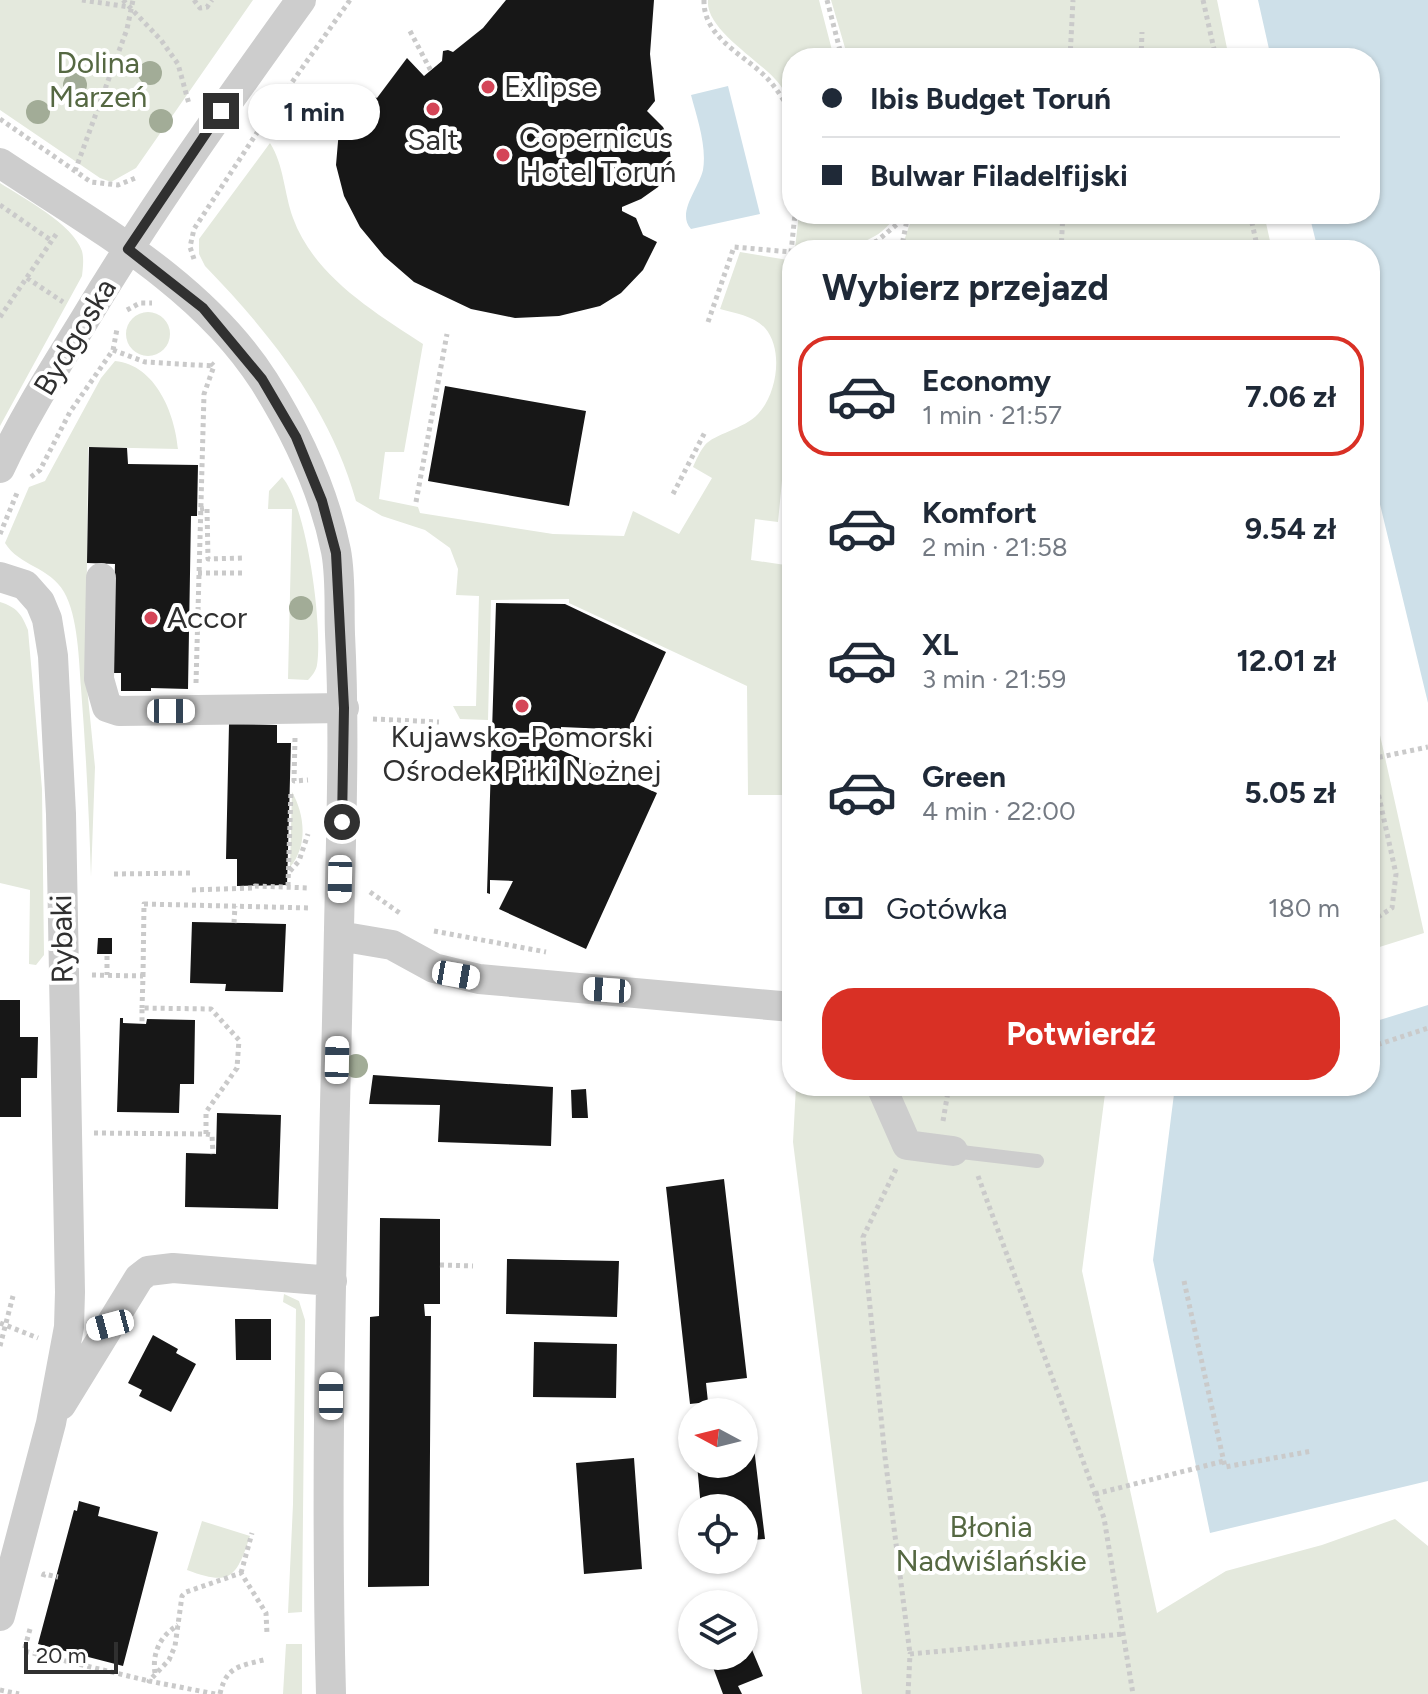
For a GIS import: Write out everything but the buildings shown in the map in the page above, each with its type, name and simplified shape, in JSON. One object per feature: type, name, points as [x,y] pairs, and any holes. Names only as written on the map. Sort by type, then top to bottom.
[{"type":"street","name":"Bydgoska","points":[[14,480],[35,402],[128,249],[230,97],[301,0]]},
{"type":"street","points":[[0,163],[128,249],[203,308],[225,332],[262,379],[296,437],[322,501],[336,553],[344,708],[332,1281],[331,1694]]},
{"type":"street","name":"Rybaki","points":[[0,577],[25,585],[40,602],[47,619],[53,656],[61,814],[69,1327],[51,1423],[0,1616]]},
{"type":"street","points":[[101,578],[99,679],[107,707],[135,711],[344,708]]},
{"type":"street","points":[[339,936],[392,945],[434,968],[479,979],[782,1006]]},
{"type":"street","points":[[885,1096],[907,1145],[961,1152]]},
{"type":"street","name":"Rybaki","points":[[51,1423],[139,1278],[148,1271],[159,1268],[332,1281]]},
{"type":"street","points":[[69,1327],[91,1330],[110,1325]]},
{"type":"lane","points":[[961,1152],[1037,1161]]},
{"type":"path","points":[[82,0],[130,7]]},
{"type":"path","points":[[123,0],[161,40],[178,64],[192,108]]},
{"type":"path","points":[[75,171],[127,29],[133,0]]},
{"type":"path","points":[[194,0],[200,8],[207,7],[212,0]]},
{"type":"path","points":[[198,265],[190,247],[194,229],[350,0]]},
{"type":"path","points":[[704,0],[703,7],[712,29],[725,45],[744,55],[770,80],[782,98]]},
{"type":"path","points":[[827,0],[839,48]]},
{"type":"path","points":[[1071,48],[1073,0]]},
{"type":"path","points":[[1203,0],[1214,48]]},
{"type":"path","points":[[410,31],[431,71]]},
{"type":"path","points":[[1141,48],[1142,32]]},
{"type":"path","points":[[0,119],[91,182],[118,185],[144,174]]},
{"type":"path","points":[[0,205],[52,241]]},
{"type":"path","points":[[878,240],[897,224]]},
{"type":"path","points":[[0,317],[62,226]]},
{"type":"path","points":[[708,322],[734,247],[782,252]]},
{"type":"path","points":[[27,278],[67,305]]},
{"type":"path","points":[[125,312],[140,303],[160,306]]},
{"type":"path","points":[[0,534],[14,480],[40,470],[70,412],[113,350],[119,320]]},
{"type":"path","points":[[416,502],[447,334]]},
{"type":"path","points":[[113,350],[145,362],[214,366]]},
{"type":"path","points":[[205,355],[214,366]]},
{"type":"path","points":[[211,684],[196,684],[204,394],[214,366]]},
{"type":"path","points":[[673,494],[705,432]]},
{"type":"path","points":[[200,509],[207,508],[208,559],[243,558]]},
{"type":"path","points":[[198,573],[243,573]]},
{"type":"path","points":[[295,709],[294,781],[308,780]]},
{"type":"path","points":[[1380,755],[1428,747]]},
{"type":"path","points":[[288,886],[291,790]]},
{"type":"path","points":[[1380,802],[1396,874],[1392,908],[1380,916]]},
{"type":"path","points":[[289,872],[299,861],[312,824]]},
{"type":"path","points":[[114,874],[193,873]]},
{"type":"path","points":[[192,890],[288,886],[319,889]]},
{"type":"path","points":[[142,1024],[144,904],[319,908]]},
{"type":"path","points":[[234,923],[235,906]]},
{"type":"path","points":[[421,929],[547,952]]},
{"type":"path","points":[[107,956],[107,975]]},
{"type":"path","points":[[86,975],[143,976]]},
{"type":"path","points":[[142,1008],[211,1009],[239,1040],[237,1068],[206,1112],[206,1134]]},
{"type":"path","points":[[1380,1044],[1428,1028]]},
{"type":"path","points":[[85,1132],[212,1135],[213,1154]]},
{"type":"path","points":[[907,1145],[863,1237],[885,1457],[910,1654],[908,1694]]},
{"type":"path","points":[[961,1152],[1104,1518],[1133,1694]]},
{"type":"path","points":[[440,1265],[473,1266]]},
{"type":"path","points":[[1184,1281],[1225,1467],[1312,1451]]},
{"type":"path","points":[[0,1346],[3,1324],[13,1296]]},
{"type":"path","points":[[3,1324],[39,1339]]},
{"type":"path","points":[[1095,1494],[1224,1461]]},
{"type":"path","points":[[252,1533],[241,1573],[266,1613],[267,1634]]},
{"type":"path","points":[[149,1681],[169,1660],[175,1646],[179,1603],[186,1592],[241,1573]]},
{"type":"path","points":[[40,1589],[44,1574],[58,1577]]},
{"type":"path","points":[[32,1620],[24,1651],[217,1694],[226,1675],[234,1669],[267,1659]]},
{"type":"path","points":[[155,1674],[155,1653],[161,1640],[178,1625]]},
{"type":"path","points":[[910,1654],[1123,1634]]},
{"type":"path","points":[[0,1690],[19,1694]]},
{"type":"green space","name":"Dolina Marzeń","points":[[0,0],[253,0],[136,168],[111,182],[100,178],[0,110]]},
{"type":"green space","points":[[708,0],[819,0],[831,48],[782,48],[782,88],[723,32],[709,11]]},
{"type":"green space","points":[[831,0],[1217,0],[1227,48],[845,48]]},
{"type":"green space","points":[[270,143],[278,160],[293,218],[315,258],[348,291],[423,344],[404,452],[385,452],[379,499],[418,507],[420,513],[553,534],[624,536],[633,511],[679,534],[712,478],[693,467],[701,450],[709,441],[745,424],[758,414],[774,384],[775,348],[765,328],[750,318],[720,309],[740,252],[782,259],[782,481],[778,522],[755,519],[751,560],[782,565],[782,795],[748,795],[747,686],[569,603],[569,599],[491,600],[488,720],[460,719],[453,706],[476,706],[479,596],[456,595],[458,569],[450,548],[425,530],[382,516],[356,501],[331,435],[314,404],[275,346],[205,266],[199,254],[199,239]]},
{"type":"green space","points":[[0,183],[46,212],[69,231],[82,251],[83,260],[82,276],[0,426]]},
{"type":"green space","points":[[798,224],[889,224],[867,240],[796,240]]},
{"type":"green space","points":[[910,224],[1266,224],[1270,240],[904,240]]},
{"type":"green space","points":[[148,312],[164,318],[170,334],[164,350],[148,356],[132,350],[126,334],[132,318]]},
{"type":"green space","points":[[115,361],[129,364],[142,372],[161,393],[173,421],[178,449],[88,447],[86,677],[95,767],[91,877],[83,712],[72,613],[58,584],[18,557],[5,543],[29,487],[45,481],[101,378]]},
{"type":"green space","points":[[282,477],[299,513],[315,596],[317,665],[308,680],[288,679],[292,509],[268,509],[269,491]]},
{"type":"green space","points":[[0,602],[18,612],[28,630],[42,789],[44,955],[36,965],[29,964],[30,890],[0,883]]},
{"type":"green space","points":[[1380,735],[1424,933],[1380,947]]},
{"type":"green space","points":[[292,792],[300,810],[303,830],[300,850],[290,867]]},
{"type":"green space","name":"Błonia Nadwiślańskie","points":[[795,1096],[1105,1096],[1082,1271],[1157,1613],[1226,1571],[1322,1545],[1395,1519],[1428,1546],[1428,1694],[862,1694],[793,1142]]},
{"type":"green space","points":[[284,1294],[299,1301],[305,1320],[302,1612],[288,1613],[296,1309],[283,1302]]},
{"type":"green space","points":[[202,1521],[250,1536],[235,1570],[222,1578],[187,1570]]},
{"type":"green space","points":[[286,1644],[302,1644],[302,1694],[283,1694]]},
{"type":"shaded area","points":[[1258,0],[1428,0],[1428,703],[1380,504],[1380,240],[1316,240],[1312,224],[1380,224],[1380,48],[1269,48]]},
{"type":"shaded area","points":[[728,86],[760,214],[691,229],[687,223],[687,208],[701,177],[704,151],[691,95]]},
{"type":"shaded area","points":[[1428,1005],[1428,1481],[1210,1533],[1153,1260],[1174,1096],[1380,1096],[1380,1020]]},
{"type":"place","name":"Exlipse","points":[[488,87]]},
{"type":"place","name":"Salt","points":[[433,109]]},
{"type":"place","name":"Copernicus Hotel Toruń","points":[[503,155]]},
{"type":"place","name":"Accor","points":[[151,618]]},
{"type":"place","name":"Kujawsko-Pomorski Ośrodek Piłki Nożnej","points":[[522,706]]},
{"type":"route","points":[[221,111],[128,249],[203,308],[262,379],[296,437],[322,501],[336,553],[344,708],[342,822]]}]
